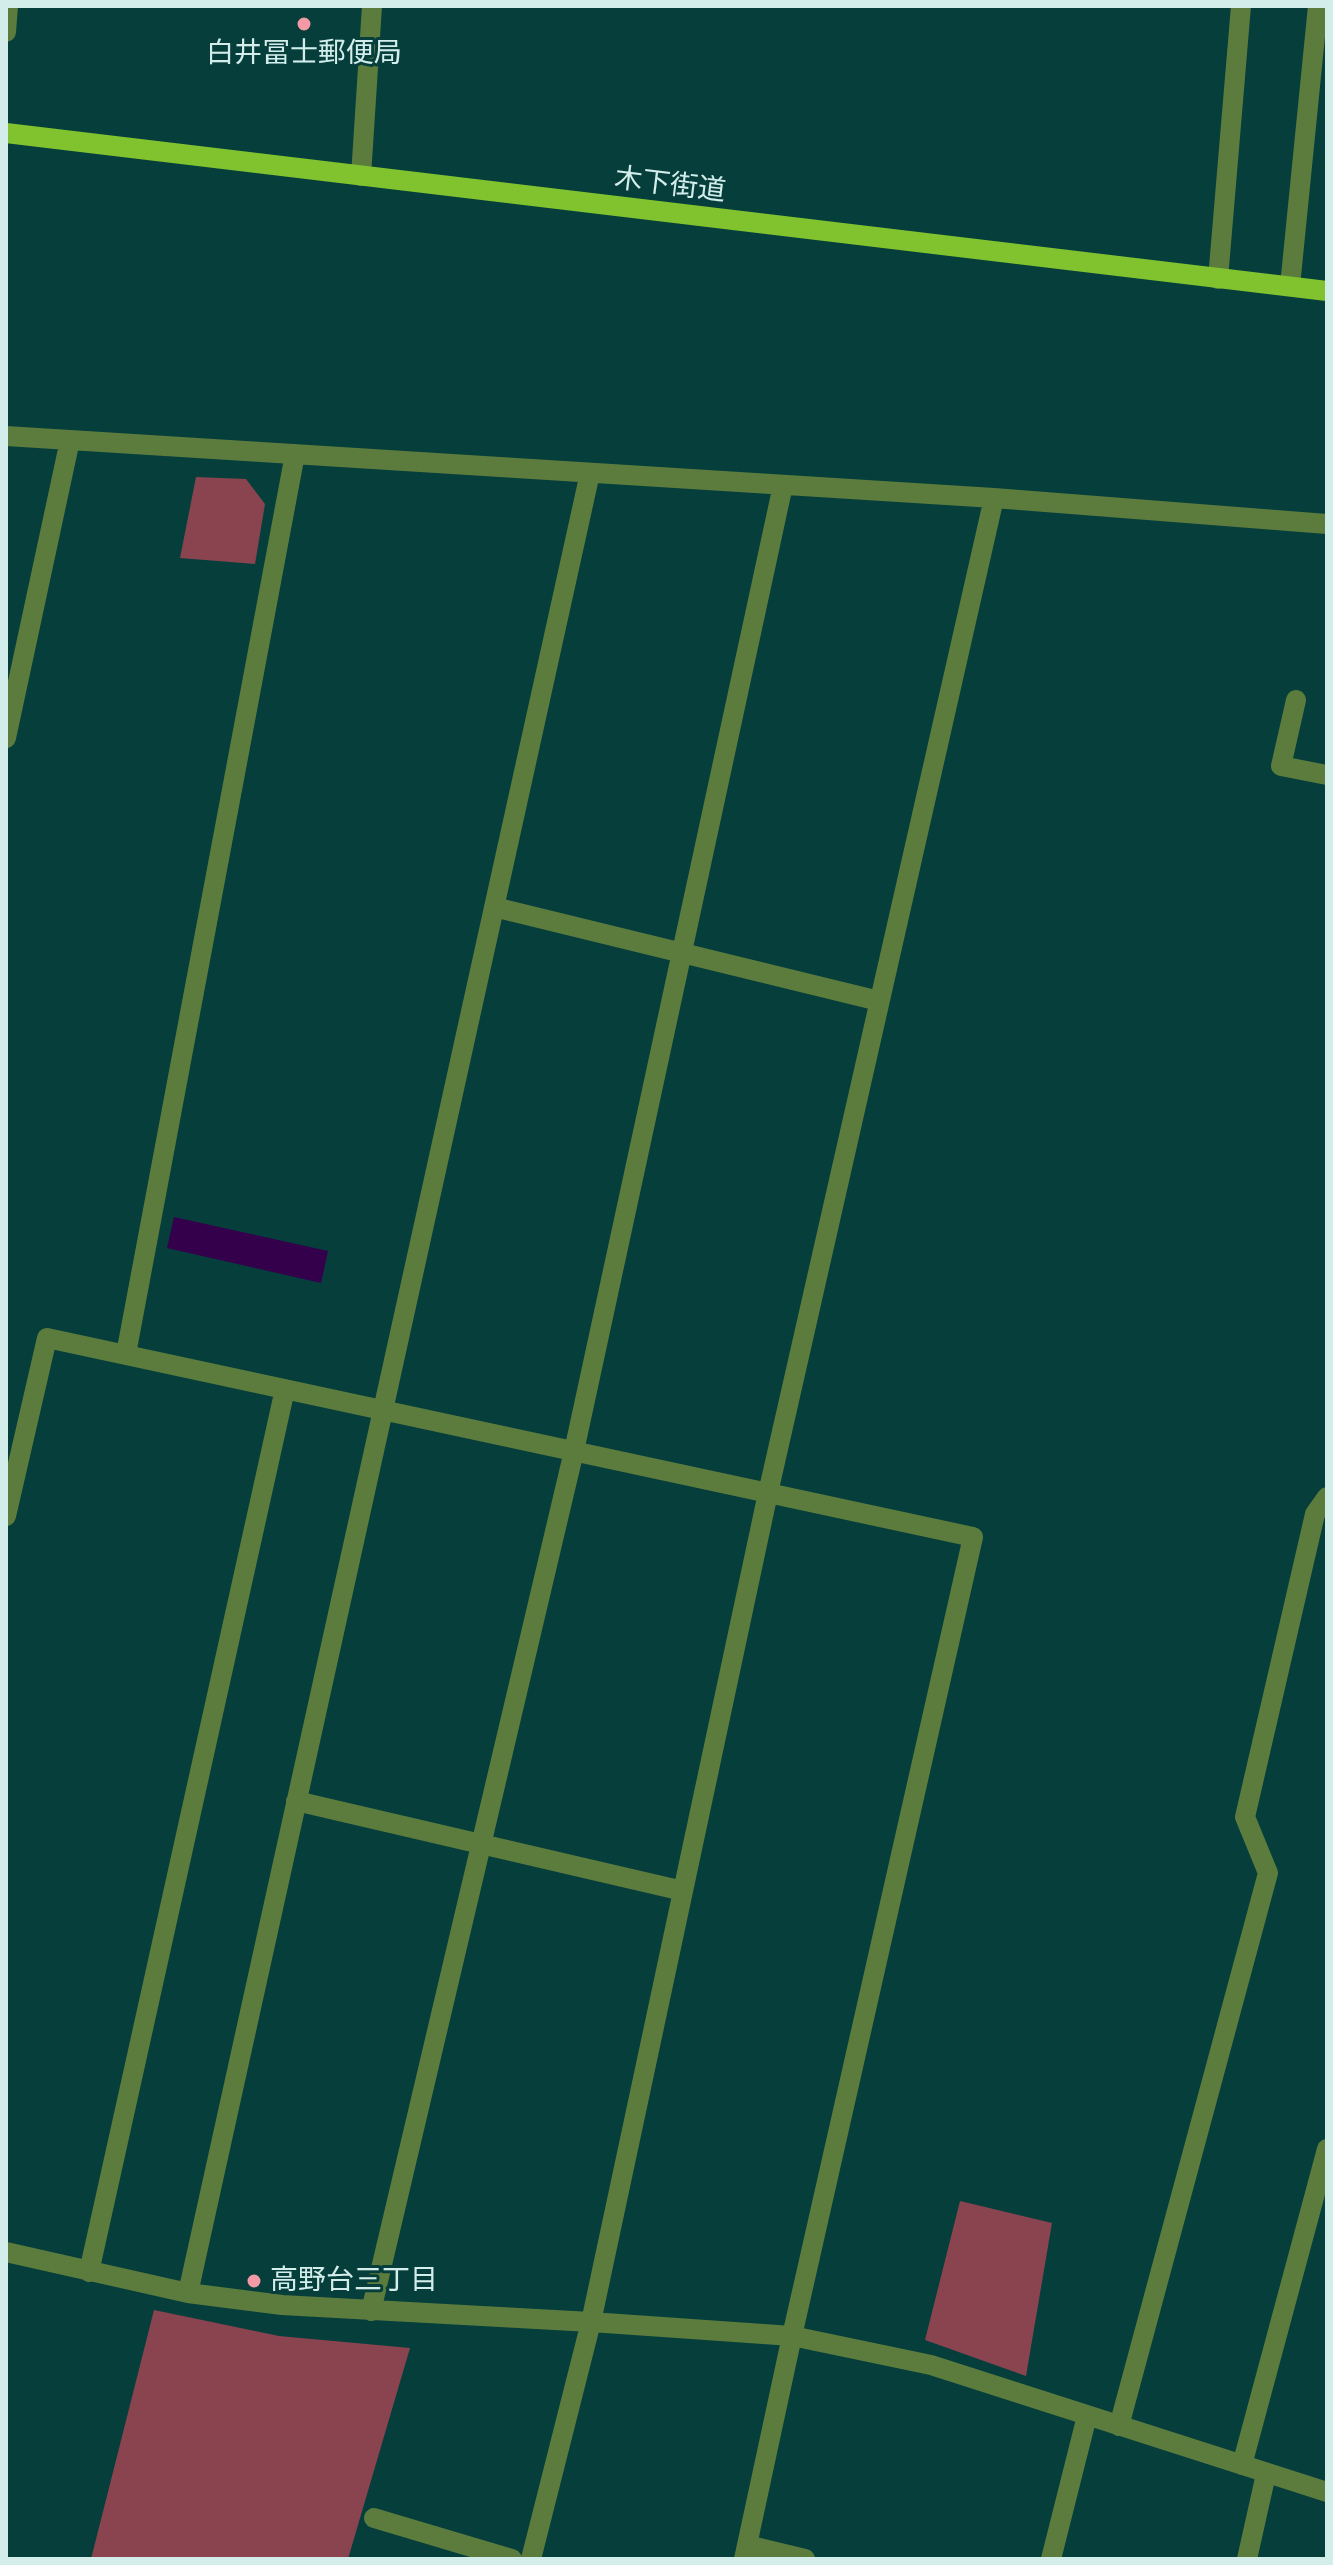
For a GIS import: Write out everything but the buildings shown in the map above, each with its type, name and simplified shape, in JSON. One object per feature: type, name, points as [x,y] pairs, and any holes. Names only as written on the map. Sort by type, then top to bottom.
[{"type":"main road","name":"木下街道","points":[[6,133],[1327,291]]},
{"type":"street","points":[[6,32],[8,6]]},
{"type":"street","points":[[361,176],[372,6]]},
{"type":"street","points":[[1218,279],[1241,6]]},
{"type":"street","points":[[1290,286],[1318,6]]},
{"type":"street","points":[[6,436],[994,498],[1327,524]]},
{"type":"street","points":[[6,738],[70,440]]},
{"type":"street","points":[[126,1354],[295,454]]},
{"type":"street","points":[[188,2293],[590,473]]},
{"type":"street","points":[[371,2311],[574,1451],[783,485]]},
{"type":"street","points":[[531,2559],[591,2322],[768,1493],[994,498]]},
{"type":"street","points":[[1296,700],[1281,766],[1327,775]]},
{"type":"street","points":[[494,907],[879,1001]]},
{"type":"street","points":[[6,1516],[47,1338],[973,1537],[746,2552],[805,2559]]},
{"type":"street","points":[[89,2272],[285,1389]]},
{"type":"street","points":[[1119,2426],[1268,1873],[1245,1817],[1315,1514],[1327,1497]]},
{"type":"street","points":[[296,1801],[683,1891]]},
{"type":"street","points":[[1242,2465],[1327,2149]]},
{"type":"street","points":[[6,2252],[188,2293],[282,2305],[792,2336],[931,2365],[1327,2492]]},
{"type":"street","points":[[1051,2559],[1087,2416]]},
{"type":"street","points":[[1247,2559],[1266,2474]]},
{"type":"street","points":[[374,2518],[512,2559]]},
{"type":"shaded area","points":[[196,477],[246,479],[265,504],[255,564],[180,558]]},
{"type":"shaded area","points":[[174,1217],[328,1251],[321,1283],[167,1248]]},
{"type":"shaded area","points":[[960,2201],[1052,2223],[1026,2376],[925,2340]]},
{"type":"shaded area","points":[[154,2310],[279,2336],[410,2348],[348,2559],[91,2559]]},
{"type":"place","name":"白井冨士郵便局","points":[[304,24]]},
{"type":"place","name":"高野台三丁目","points":[[254,2281]]}]
